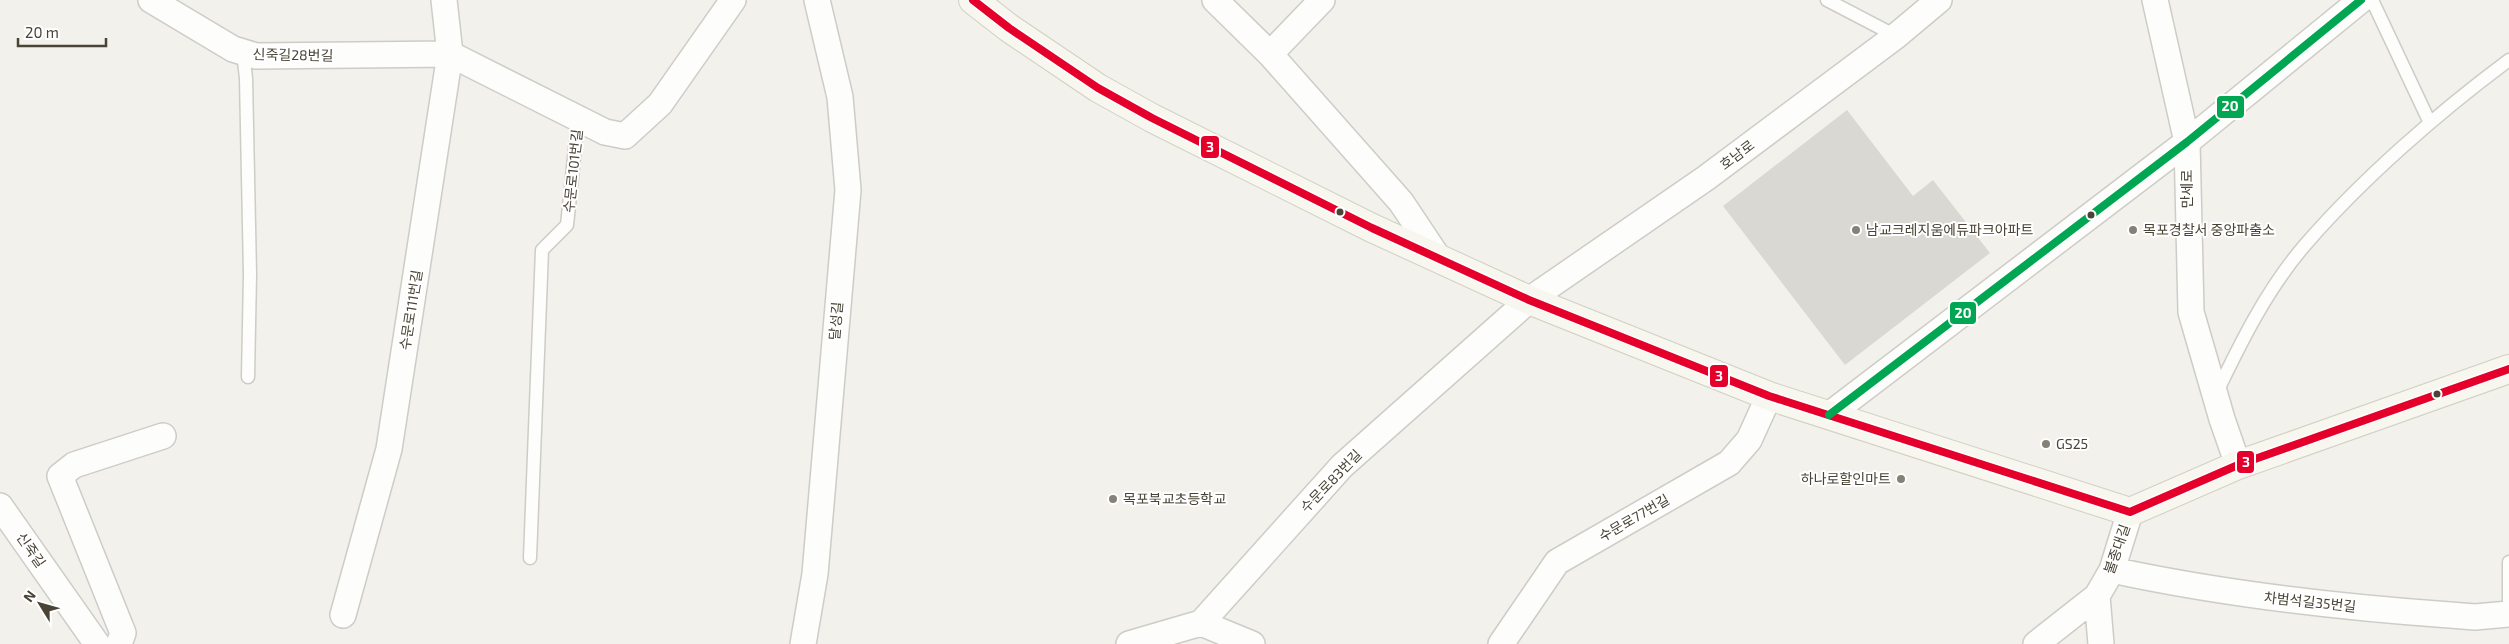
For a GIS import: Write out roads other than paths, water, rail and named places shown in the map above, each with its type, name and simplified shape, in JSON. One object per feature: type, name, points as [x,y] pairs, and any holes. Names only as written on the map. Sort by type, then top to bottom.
[{"type":"street","name":"신죽길28번길","points":[[152,0],[243,53],[256,56],[450,54]]},
{"type":"street","name":"수문로111번길","points":[[343,615],[389,449],[450,54],[444,0]]},
{"type":"street","name":"수문로101번길","points":[[578,119],[606,132],[625,136],[660,104],[733,0]]},
{"type":"street","name":"달성길","points":[[802,644],[815,574],[848,190],[840,97],[817,0]]},
{"type":"street","points":[[973,0],[1009,28],[1098,88],[1152,118],[1321,204],[1528,300],[1769,396],[2130,512],[2238,465],[2509,369]]},
{"type":"street","points":[[1215,0],[1270,54],[1401,202],[1439,259]]},
{"type":"street","points":[[1270,54],[1322,0]]},
{"type":"street","name":"호남로","points":[[1528,300],[1706,178],[1896,36],[1939,0]]},
{"type":"street","name":"만세로","points":[[2155,0],[2187,142],[2192,312],[2215,395],[2238,465]]},
{"type":"street","points":[[1829,415],[2187,142],[2360,0]]},
{"type":"street","points":[[450,54],[578,119]]},
{"type":"street","name":"수문로83번길","points":[[1200,624],[1342,466],[1528,300]]},
{"type":"street","name":"수문로77번길","points":[[1501,644],[1557,562],[1729,463],[1749,440],[1769,396]]},
{"type":"street","points":[[119,644],[123,633],[60,476],[74,465],[163,436]]},
{"type":"street","name":"신죽길","points":[[0,506],[97,644]]},
{"type":"street","name":"불종대길","points":[[2097,596],[2112,570],[2130,512]]},
{"type":"street","name":"차범석길35번길","points":[[2112,570],[2170,583],[2270,598],[2458,616],[2509,613]]},
{"type":"street","points":[[2036,644],[2097,596]]},
{"type":"street","points":[[2097,596],[2101,644]]},
{"type":"street","points":[[1129,644],[1200,624],[1252,644]]},
{"type":"lane","points":[[1827,0],[1896,36]]},
{"type":"lane","points":[[2372,0],[2430,123]]},
{"type":"lane","points":[[243,53],[246,78],[250,274],[248,378]]},
{"type":"lane","points":[[2215,395],[2240,344],[2259,311],[2305,245],[2361,188],[2430,123],[2509,60]]},
{"type":"lane","name":"수문로101번길","points":[[530,558],[542,250],[568,225],[578,119]]},
{"type":"lane","points":[[2509,562],[2509,613]]},
{"type":"place","name":"남교크레지움에듀파크아파트","points":[[1856,230]]},
{"type":"place","name":"목포경찰서 중앙파출소","points":[[2133,230]]},
{"type":"place","name":"GS25","points":[[2046,444]]},
{"type":"place","name":"하나로할인마트","points":[[1901,479]]},
{"type":"place","name":"목포북교초등학교","points":[[1113,499]]}]
